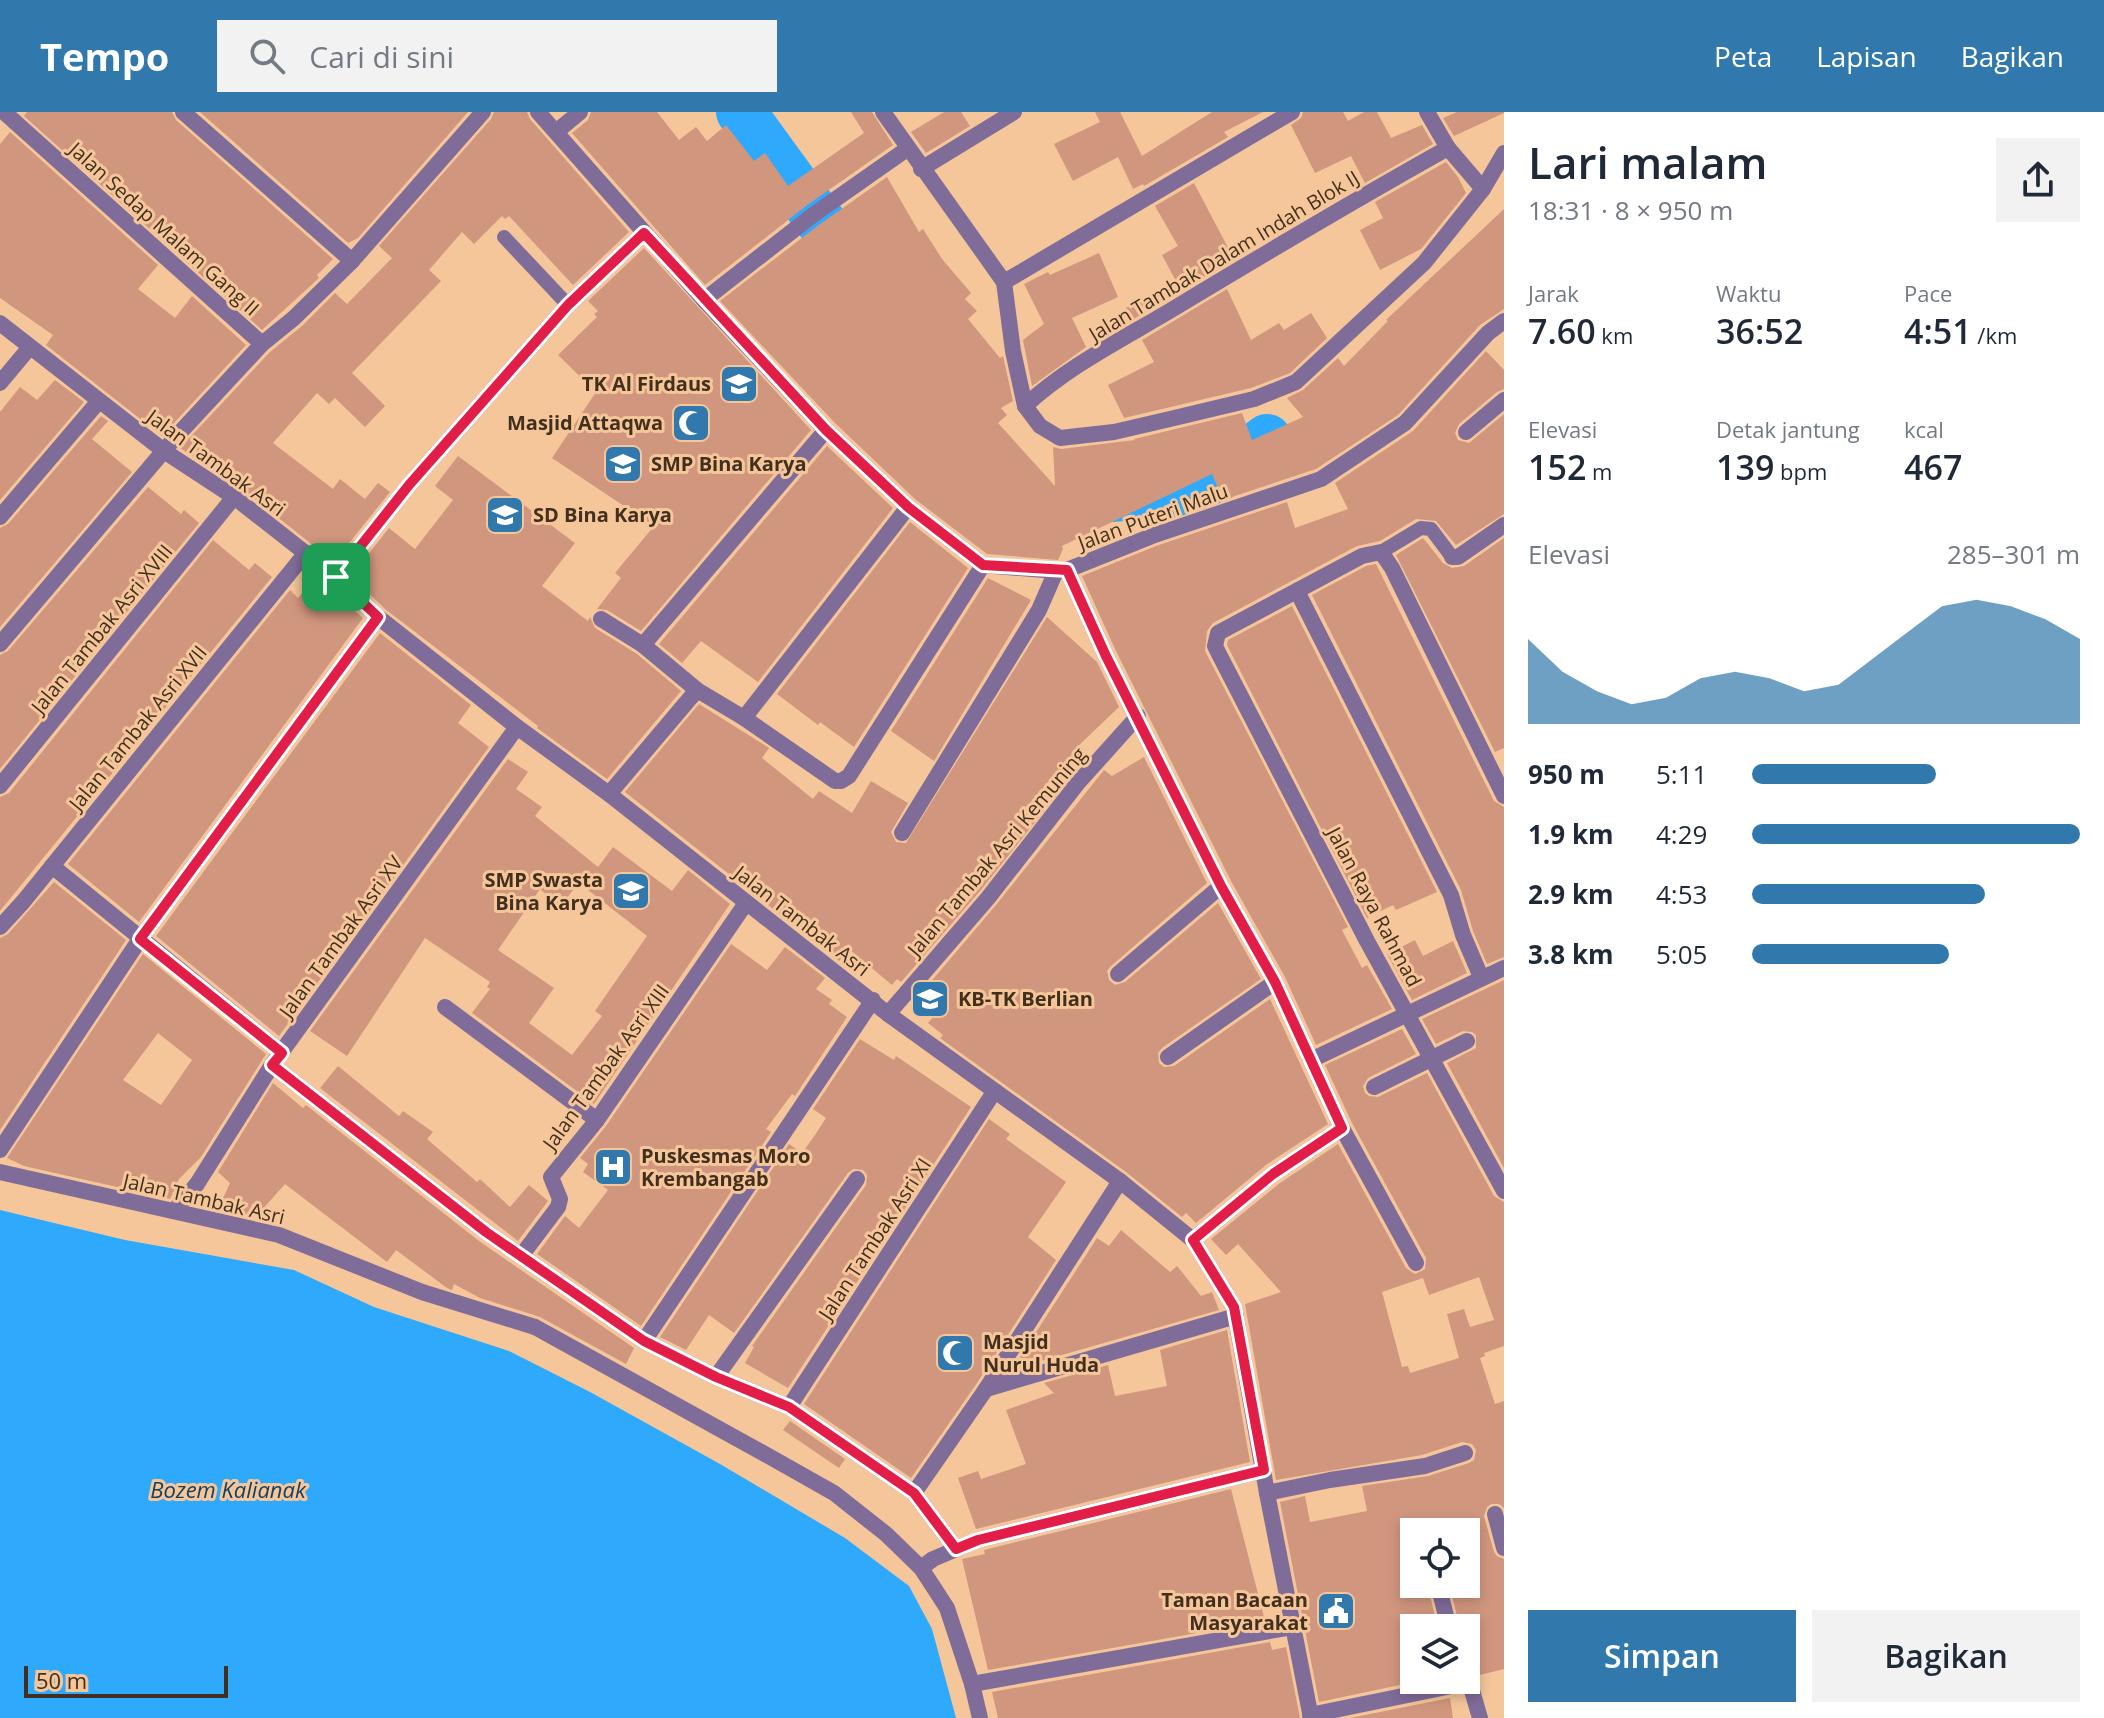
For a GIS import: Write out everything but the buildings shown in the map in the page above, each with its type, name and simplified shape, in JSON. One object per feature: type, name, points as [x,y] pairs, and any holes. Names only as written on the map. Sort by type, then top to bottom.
[{"type":"street","points":[[0,119],[5,112]]},
{"type":"street","name":"Jalan Sedap Malam Gang II","points":[[5,112],[262,344]]},
{"type":"street","points":[[183,112],[352,261]]},
{"type":"street","points":[[0,644],[164,451],[262,344],[294,318],[352,261],[483,112]]},
{"type":"street","points":[[538,112],[704,300],[826,430],[908,507],[983,565],[1061,570]]},
{"type":"street","points":[[556,132],[580,112]]},
{"type":"street","points":[[883,112],[1004,282],[1013,351],[1025,406],[1040,426],[1060,438],[1114,432],[1156,423],[1254,399],[1296,382],[1424,263],[1483,189],[1504,153]]},
{"type":"street","points":[[921,169],[1014,112]]},
{"type":"street","points":[[1004,282],[1292,112]]},
{"type":"street","points":[[1427,112],[1448,148],[1483,189]]},
{"type":"street","name":"Jalan Tambak Dalam Indah Blok IJ","points":[[1025,406],[1044,388],[1128,336],[1448,148]]},
{"type":"street","points":[[704,300],[819,210],[907,149]]},
{"type":"street","points":[[336,577],[409,485],[568,305],[644,233]]},
{"type":"street","name":"Jalan Puteri Malu","points":[[1061,570],[1321,479],[1405,423],[1488,333],[1504,321]]},
{"type":"street","name":"Jalan Tambak Asri","points":[[0,323],[164,451],[234,497],[517,727],[609,794],[888,1014],[1120,1181],[1193,1240],[1225,1289],[1236,1316],[1310,1716]]},
{"type":"street","points":[[0,383],[30,347]]},
{"type":"street","points":[[1466,432],[1504,400]]},
{"type":"street","points":[[0,517],[99,401]]},
{"type":"street","points":[[643,645],[826,430]]},
{"type":"street","name":"Jalan Tambak Asri XVIII","points":[[0,786],[234,497]]},
{"type":"street","points":[[744,718],[908,507]]},
{"type":"street","points":[[1452,557],[1458,557],[1504,525]]},
{"type":"street","points":[[1481,977],[1463,935],[1451,895],[1297,591],[1362,556],[1381,552],[1392,568],[1504,796]]},
{"type":"street","name":"Jalan Tambak Asri XVII","points":[[0,927],[305,554]]},
{"type":"street","points":[[601,619],[643,645],[697,690],[744,718],[835,781],[841,781],[849,776],[983,565]]},
{"type":"street","points":[[1061,570],[1138,716],[1221,886],[1275,982],[1342,1128],[1416,1263]]},
{"type":"street","points":[[902,833],[1061,570]]},
{"type":"street","name":"Jalan Raya Rahmad","points":[[1297,591],[1218,633],[1215,639],[1220,656],[1353,912],[1504,1191]]},
{"type":"street","points":[[0,1150],[140,939],[378,617]]},
{"type":"street","points":[[609,794],[697,690]]},
{"type":"street","name":"Jalan Tambak Asri Kemuning","points":[[888,1014],[988,898],[1077,784],[1138,716]]},
{"type":"street","name":"Jalan Tambak Asri XV","points":[[174,1211],[197,1184],[277,1059],[517,727]]},
{"type":"street","points":[[52,866],[277,1059],[486,1232],[644,1341],[716,1377],[789,1407],[914,1493],[956,1549]]},
{"type":"street","points":[[1118,974],[1221,886]]},
{"type":"street","name":"Jalan Tambak Asri XIII","points":[[521,1256],[558,1207],[560,1199],[551,1177],[597,1120],[746,903]]},
{"type":"street","points":[[1311,1060],[1504,968]]},
{"type":"street","points":[[1168,1057],[1275,982]]},
{"type":"street","points":[[644,1341],[873,1000]]},
{"type":"street","points":[[445,1007],[597,1120]]},
{"type":"street","points":[[1374,1087],[1467,1041]]},
{"type":"street","name":"Jalan Tambak Asri XI","points":[[789,1407],[994,1092]]},
{"type":"street","points":[[1193,1240],[1273,1174],[1342,1128]]},
{"type":"street","name":"Jalan Tambak Asri","points":[[0,1172],[279,1235],[422,1292],[535,1327],[834,1493],[886,1534],[921,1568],[947,1608],[980,1718]]},
{"type":"street","points":[[716,1377],[857,1179]]},
{"type":"street","points":[[914,1493],[986,1389],[1120,1181]]},
{"type":"street","points":[[986,1389],[1236,1316]]},
{"type":"street","points":[[1267,1493],[1425,1466],[1465,1453]]},
{"type":"street","points":[[921,1568],[933,1559],[978,1540],[1264,1470]]},
{"type":"street","points":[[1495,1514],[1504,1548]]},
{"type":"street","points":[[972,1684],[1292,1627]]},
{"type":"street","points":[[1310,1716],[1400,1693]]},
{"type":"street","points":[[1474,1694],[1480,1718]]},
{"type":"lane","points":[[504,237],[568,305]]},
{"type":"lane","points":[[1381,552],[1421,528],[1431,529],[1452,557]]},
{"type":"water","name":"Bozem Kalianak","points":[[0,1210],[125,1240],[294,1270],[374,1307],[509,1351],[590,1392],[845,1538],[909,1586],[932,1629],[956,1718],[0,1718]]},
{"type":"waterway","points":[[741,112],[837,244],[853,284]]},
{"type":"waterway","points":[[1111,497],[1174,492],[1216,478],[1267,439]]},
{"type":"place","name":"TK Al Firdaus","points":[[739,384]]},
{"type":"place","name":"Masjid Attaqwa","points":[[691,423]]},
{"type":"place","name":"SMP Bina Karya","points":[[623,464]]},
{"type":"place","name":"SD Bina Karya","points":[[505,515]]},
{"type":"place","name":"SMP Swasta Bina Karya","points":[[631,891]]},
{"type":"place","name":"KB-TK Berlian","points":[[930,999]]},
{"type":"place","name":"Puskesmas Moro Krembangab","points":[[613,1167]]},
{"type":"place","name":"Masjid Nurul Huda","points":[[955,1353]]},
{"type":"place","name":"Taman Bacaan Masyarakat","points":[[1336,1611]]},
{"type":"route","points":[[644,233],[826,430],[908,507],[983,565],[1067,570],[1105,654],[1221,886],[1275,982],[1342,1128],[1273,1174],[1193,1240],[1234,1307],[1264,1470],[978,1540],[956,1549],[914,1493],[789,1407],[716,1377],[644,1341],[486,1232],[272,1065],[282,1053],[140,939],[378,617],[336,577],[409,485],[568,305],[644,233]]}]
